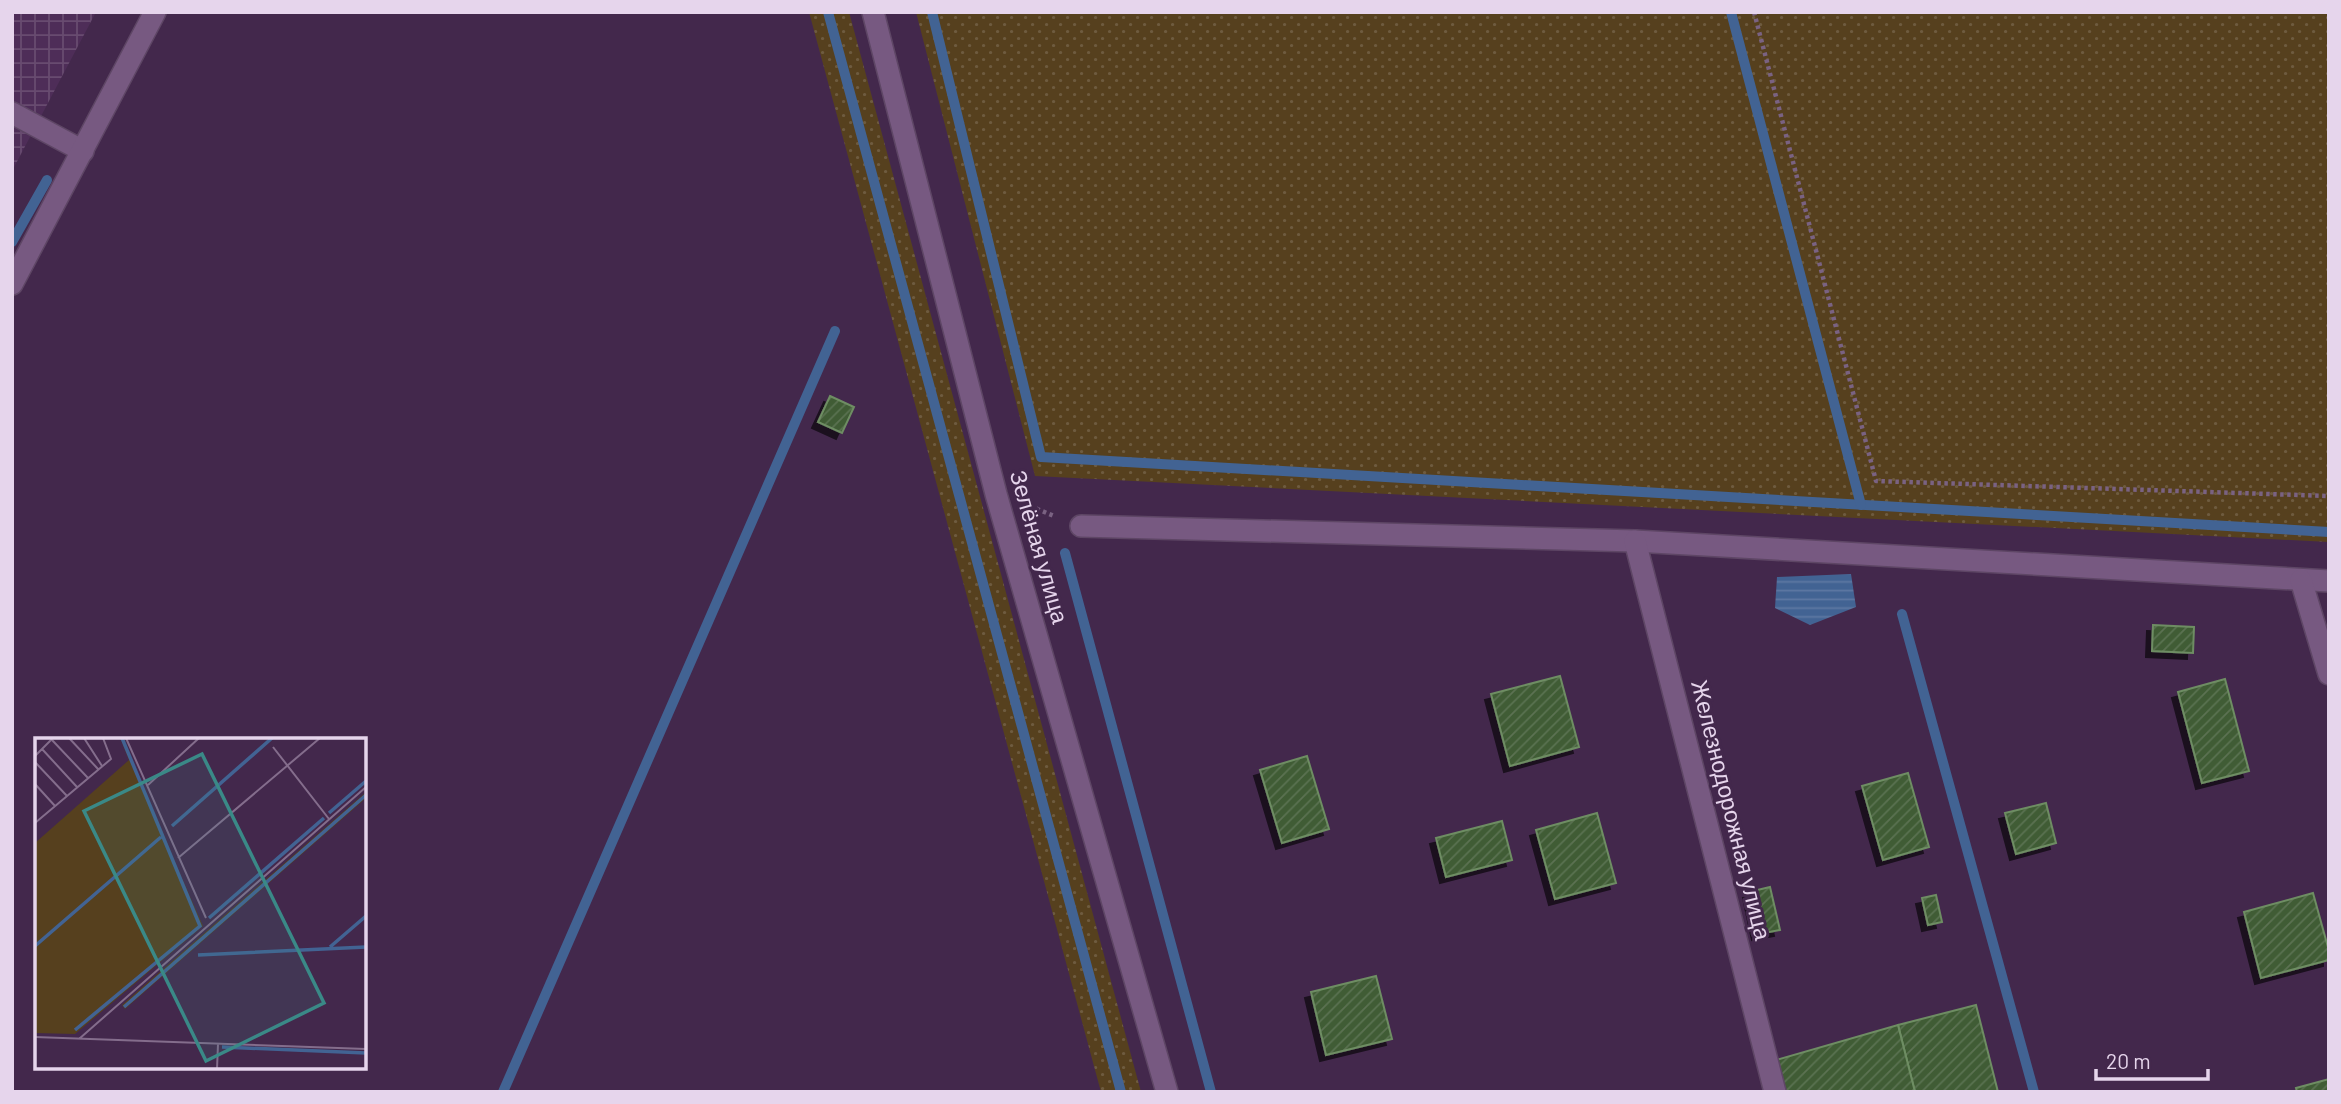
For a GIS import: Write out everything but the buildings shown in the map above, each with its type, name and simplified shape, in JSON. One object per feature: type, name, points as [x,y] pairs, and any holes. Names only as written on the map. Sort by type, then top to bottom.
[{"type":"street","points":[[12,284],[155,12]]},
{"type":"street","name":"Зелёная улица","points":[[873,12],[996,494],[1167,1092]]},
{"type":"street","points":[[12,113],[83,151]]},
{"type":"street","points":[[1081,526],[1635,541],[2329,580]]},
{"type":"street","name":"Железнодорожная улица","points":[[1635,541],[1775,1092]]},
{"type":"street","points":[[2301,580],[2329,674]]},
{"type":"path","points":[[1754,12],[1876,481],[2329,496]]},
{"type":"path","points":[[996,494],[1081,526]]},
{"type":"shaded area","points":[[12,12],[96,12],[12,171]]},
{"type":"shaded area","points":[[809,12],[849,12],[1141,1092],[1101,1092]]},
{"type":"shaded area","points":[[916,12],[2329,12],[2329,542],[1035,476]]},
{"type":"water","points":[[1851,574],[1856,607],[1810,625],[1775,608],[1777,577]]},
{"type":"waterway","points":[[828,12],[1121,1092]]},
{"type":"waterway","points":[[932,12],[1041,457],[2329,532]]},
{"type":"waterway","points":[[1731,12],[1861,505]]},
{"type":"waterway","points":[[12,242],[47,180]]},
{"type":"waterway","points":[[503,1092],[835,331]]},
{"type":"waterway","points":[[1065,553],[1211,1092]]},
{"type":"waterway","points":[[1902,614],[2034,1092]]}]
